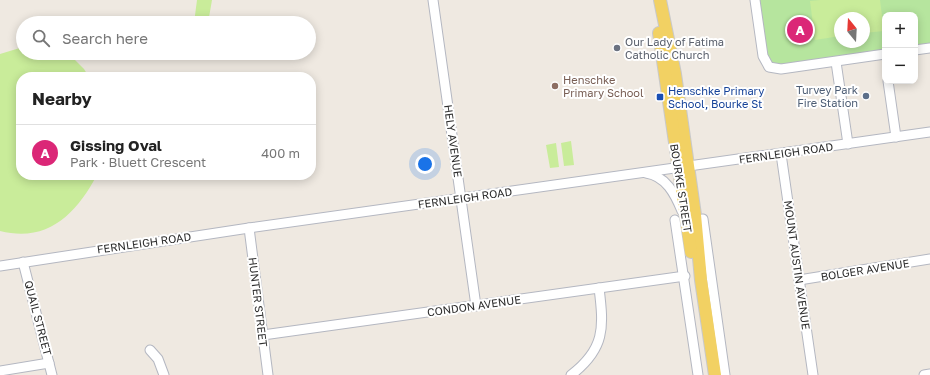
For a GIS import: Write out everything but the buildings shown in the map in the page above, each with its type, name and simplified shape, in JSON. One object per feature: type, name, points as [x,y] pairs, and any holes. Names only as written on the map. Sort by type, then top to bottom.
[{"type":"main road","name":"BOURKE STREET","points":[[656,0],[683,168],[695,215],[706,279],[715,375]]},
{"type":"main road","name":"BOURKE STREET","points":[[660,0],[675,74],[690,246],[708,375]]},
{"type":"street","name":"HELY AVENUE","points":[[432,0],[476,306]]},
{"type":"street","points":[[755,0],[763,56],[765,63],[769,67],[781,69],[882,57]]},
{"type":"street","points":[[918,50],[930,48]]},
{"type":"street","points":[[836,62],[848,144]]},
{"type":"street","points":[[888,84],[896,137]]},
{"type":"street","name":"FERNLEIGH ROAD","points":[[0,266],[249,228],[930,132]]},
{"type":"street","name":"MOUNT AUSTIN AVENUE","points":[[781,154],[813,375]]},
{"type":"street","points":[[643,173],[661,179],[674,194],[683,215],[690,246]]},
{"type":"street","name":"BOURKE STREET","points":[[703,219],[706,279],[724,375]]},
{"type":"street","name":"BOURKE STREET","points":[[675,220],[685,276],[698,375]]},
{"type":"street","name":"HUNTER STREET","points":[[249,228],[268,375]]},
{"type":"street","name":"BOLGER AVENUE","points":[[799,280],[930,259]]},
{"type":"street","name":"QUAIL STREET","points":[[23,262],[52,375]]},
{"type":"street","name":"CONDON AVENUE","points":[[263,335],[685,276]]},
{"type":"street","points":[[571,375],[586,362],[600,339],[603,317],[599,288]]},
{"type":"street","points":[[150,350],[158,359],[164,375]]},
{"type":"street","points":[[0,371],[49,363]]},
{"type":"street","points":[[924,375],[930,374]]},
{"type":"green space","points":[[197,0],[212,0],[209,16],[195,16]]},
{"type":"green space","points":[[755,0],[930,0],[930,48],[918,50],[918,12],[882,12],[882,54],[769,67]]},
{"type":"green space","points":[[880,0],[882,31],[870,32],[870,12],[834,12],[834,37],[815,40],[810,1]]},
{"type":"green space","points":[[16,49],[16,60],[75,60],[86,72],[16,72],[16,180],[94,180],[80,202],[70,213],[59,222],[46,229],[32,233],[17,234],[0,231],[0,54]]},
{"type":"green space","points":[[571,141],[574,165],[564,166],[561,143]]},
{"type":"green space","points":[[556,143],[559,167],[550,168],[546,145]]},
{"type":"place","name":"Gissing Oval","points":[[800,30]]},
{"type":"place","name":"Our Lady of Fatima Catholic Church","points":[[617,48]]},
{"type":"place","name":"Henschke Primary School","points":[[555,86]]},
{"type":"place","name":"Turvey Park Fire Station","points":[[866,96]]},
{"type":"place","name":"Henschke Primary School, Bourke St","points":[[660,97]]}]
